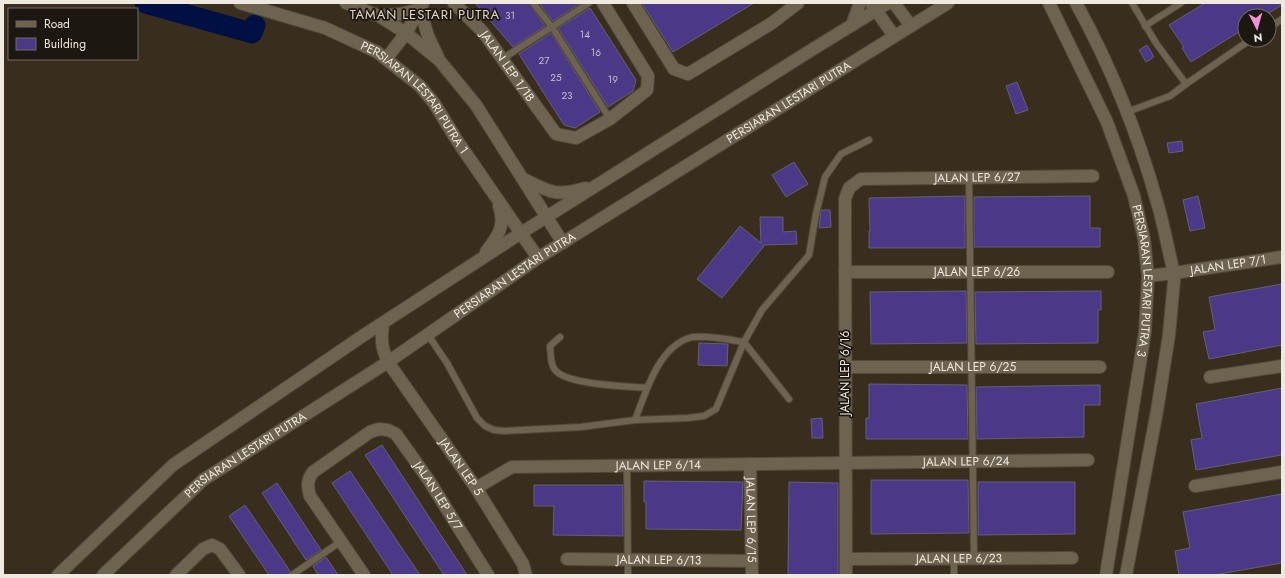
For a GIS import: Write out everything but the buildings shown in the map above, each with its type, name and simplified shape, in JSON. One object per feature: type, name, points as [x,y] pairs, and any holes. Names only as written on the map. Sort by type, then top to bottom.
[{"type":"street","name":"PERSIARAN LESTARI PUTRA 1","points":[[240,3],[325,28],[377,52],[420,86],[434,103],[538,258]]},
{"type":"street","points":[[346,3],[379,16],[406,32],[439,60],[476,105],[563,243]]},
{"type":"street","name":"JALAN LEP 1/1B","points":[[454,3],[483,32],[556,134],[576,138],[610,119]]},
{"type":"street","points":[[604,3],[648,76],[647,90],[610,119]]},
{"type":"street","points":[[633,3],[674,69],[688,74],[772,23],[798,3]]},
{"type":"street","points":[[852,25],[860,3]]},
{"type":"street","points":[[58,575],[173,465],[383,323],[521,233],[852,25],[873,7],[888,3]]},
{"type":"street","points":[[894,3],[911,26]]},
{"type":"street","name":"PERSIARAN LESTARI PUTRA","points":[[103,575],[203,480],[388,362],[538,258],[666,180],[948,3]]},
{"type":"street","name":"PERSIARAN LESTARI PUTRA 3","points":[[1049,3],[1107,122],[1134,196],[1144,239],[1148,276],[1145,332],[1106,575]]},
{"type":"street","name":"PERSIARAN LESTARI PUTRA 3","points":[[1076,3],[1113,79],[1127,112],[1157,202],[1174,273],[1169,335],[1157,411],[1126,575]]},
{"type":"street","points":[[386,59],[406,32],[422,6]]},
{"type":"street","points":[[379,16],[400,14],[422,6]]},
{"type":"street","points":[[422,6],[428,36],[439,60]]},
{"type":"street","points":[[873,7],[894,36]]},
{"type":"street","name":"JALAN LEP 6/27","points":[[861,179],[1093,176]]},
{"type":"street","points":[[521,177],[546,190],[557,193],[572,192],[598,184]]},
{"type":"street","name":"JALAN LEP 6/16","points":[[846,575],[845,199],[849,188],[861,179]]},
{"type":"street","points":[[479,261],[498,237],[501,226],[502,215],[495,196]]},
{"type":"street","name":"JALAN LEP 7/1","points":[[1148,276],[1282,257]]},
{"type":"street","name":"JALAN LEP 6/26","points":[[845,272],[1108,272]]},
{"type":"street","name":"JALAN LEP 5","points":[[383,323],[381,340],[388,362],[476,488],[523,564],[526,575]]},
{"type":"street","points":[[1210,377],[1282,366]]},
{"type":"street","name":"JALAN LEP 6/25","points":[[845,367],[1100,367]]},
{"type":"street","name":"JALAN LEP 5/7","points":[[340,542],[310,496],[308,483],[309,478],[313,472],[370,432],[379,429],[388,430],[396,434],[428,480],[488,575]]},
{"type":"street","name":"JALAN LEP 6/24","points":[[846,463],[1088,460]]},
{"type":"street","name":"JALAN LEP 6/14","points":[[476,488],[512,467],[846,463]]},
{"type":"street","name":"JALAN LEP 6/15","points":[[750,464],[752,575]]},
{"type":"street","points":[[1195,486],[1282,472]]},
{"type":"street","points":[[340,542],[364,575]]},
{"type":"street","points":[[176,575],[203,548],[212,545],[220,549],[239,575]]},
{"type":"street","name":"JALAN LEP 6/23","points":[[846,559],[1072,558]]},
{"type":"street","points":[[1128,558],[1131,575]]},
{"type":"street","name":"JALAN LEP 6/13","points":[[567,559],[752,561]]},
{"type":"lane","points":[[533,3],[552,27],[610,119]]},
{"type":"lane","points":[[502,59],[589,3]]},
{"type":"lane","points":[[1132,3],[1156,43],[1186,84]]},
{"type":"lane","points":[[1145,26],[1181,3]]},
{"type":"lane","points":[[1127,112],[1170,96],[1238,48]]},
{"type":"lane","points":[[428,335],[447,362],[477,418],[489,428],[505,431],[581,427],[635,420],[704,416],[716,409],[744,342],[762,310],[809,255],[816,214],[826,178],[842,154],[869,140]]},
{"type":"lane","points":[[969,177],[974,558]]},
{"type":"lane","points":[[560,337],[550,346],[551,362],[555,371],[569,380],[647,388]]},
{"type":"lane","points":[[635,420],[647,388],[662,358],[679,343],[690,337],[720,337],[744,342],[789,399]]},
{"type":"lane","points":[[627,466],[628,575]]},
{"type":"lane","points":[[292,575],[340,542]]},
{"type":"lane","points":[[954,558],[954,575]]},
{"type":"waterway","points":[[145,3],[252,33],[255,25]]},
{"type":"district","name":"TAMAN LESTARI PUTRA","points":[[425,14]]}]
